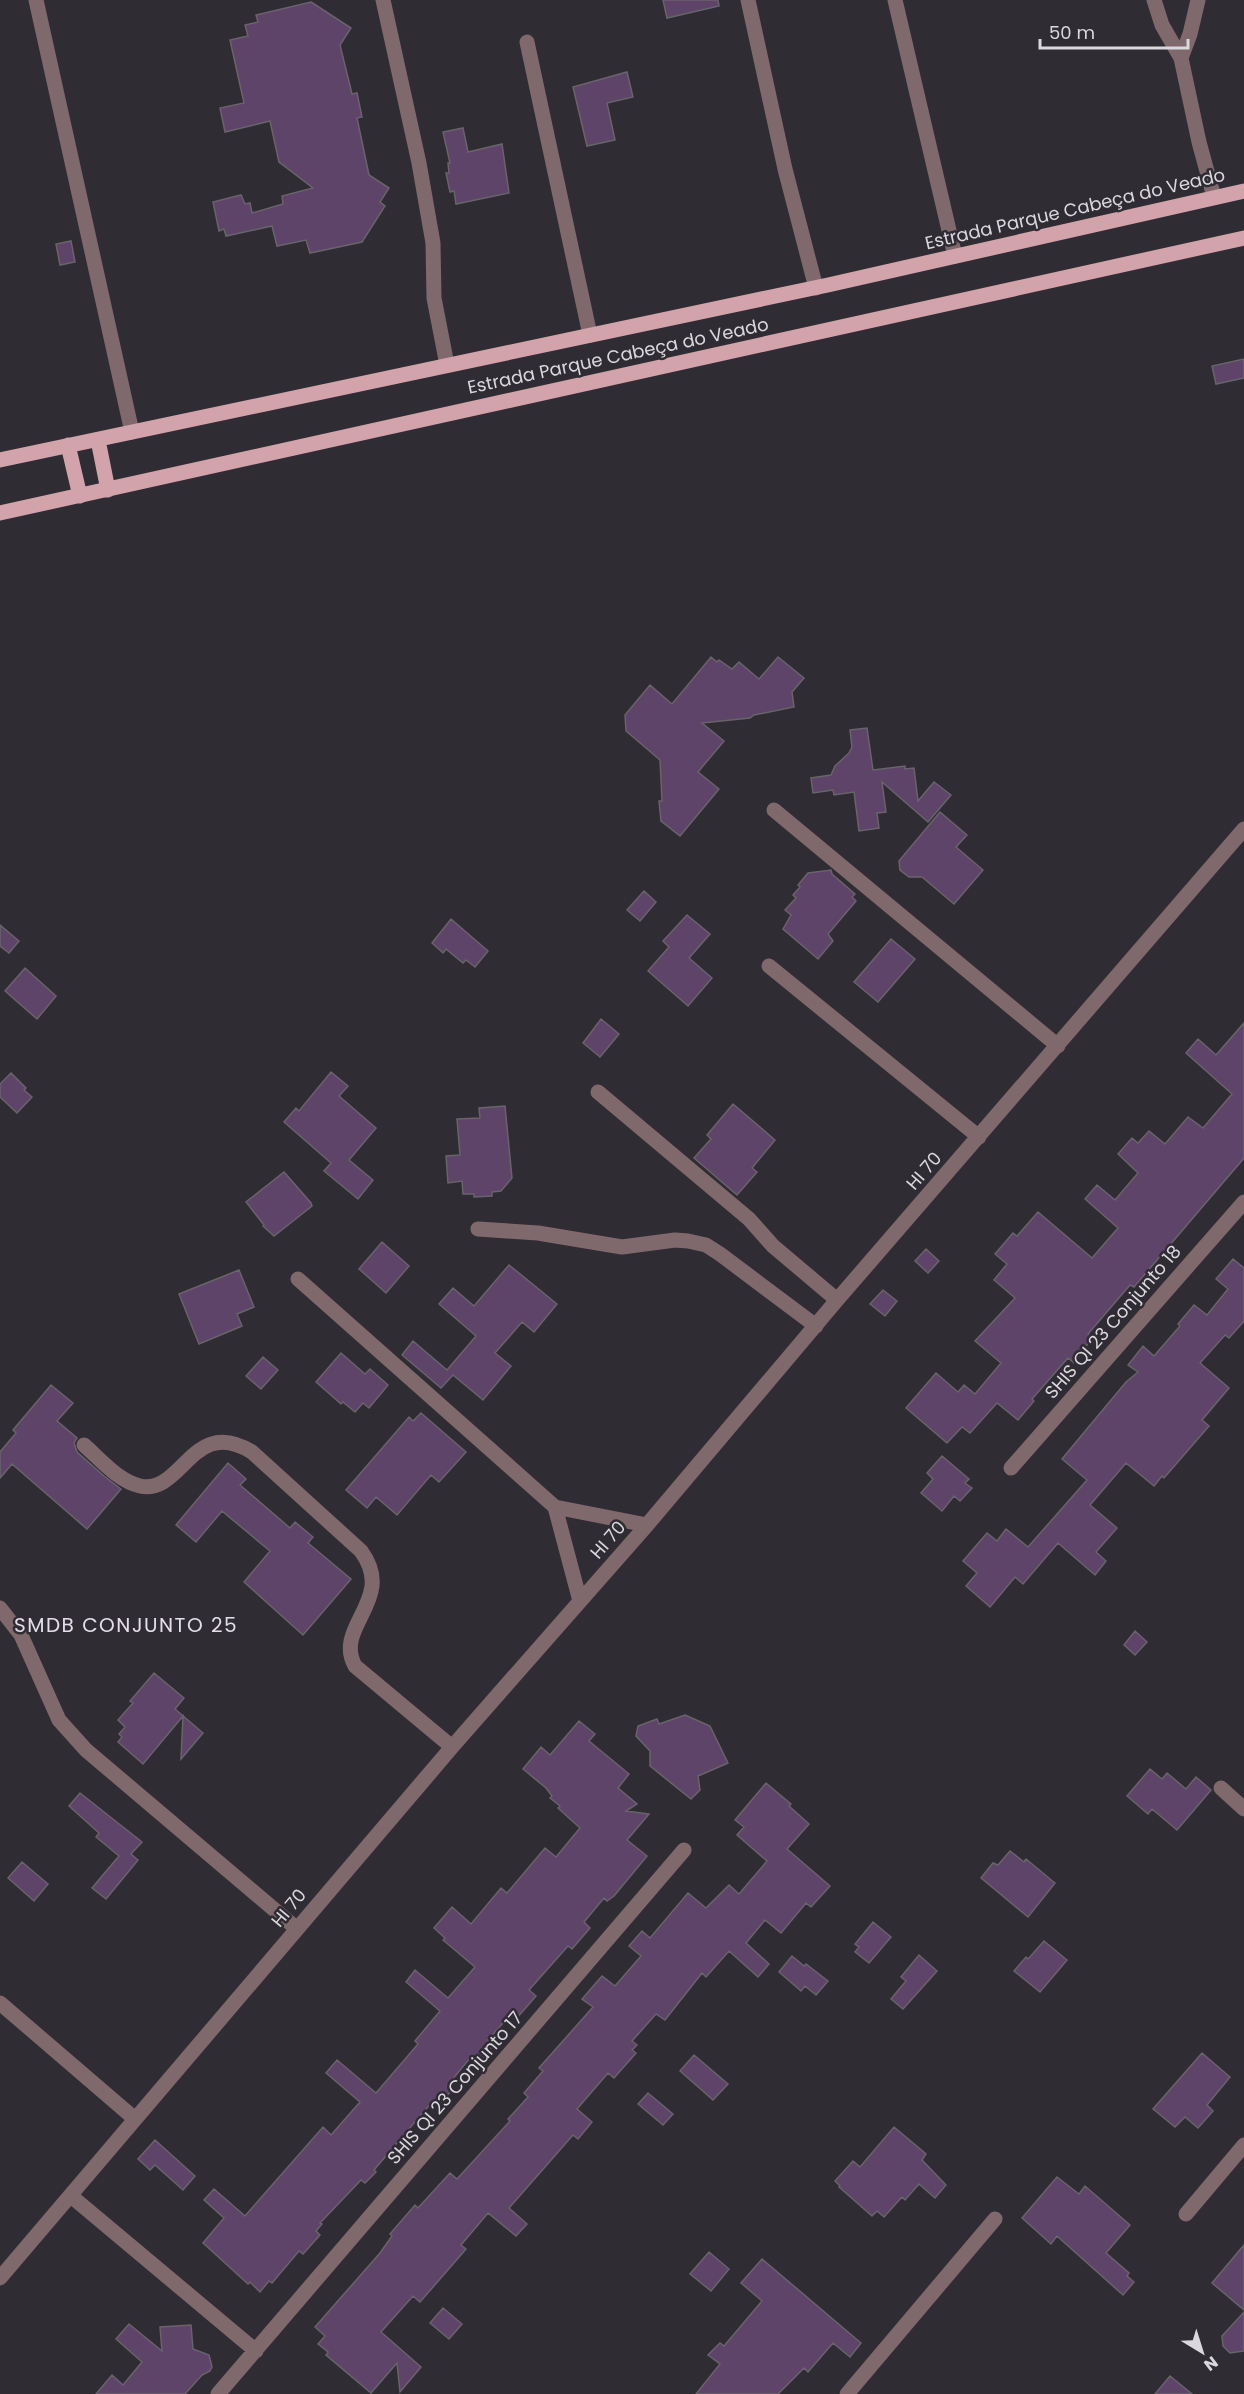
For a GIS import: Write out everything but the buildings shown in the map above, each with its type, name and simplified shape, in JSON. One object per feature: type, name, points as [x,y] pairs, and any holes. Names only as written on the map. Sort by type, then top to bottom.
[{"type":"main road","name":"Estrada Parque Cabeça do Veado","points":[[2,456],[98,440],[816,288],[1244,191]]},
{"type":"main road","name":"Estrada Parque Cabeça do Veado","points":[[0,513],[1244,238]]},
{"type":"main road","points":[[98,440],[108,490]]},
{"type":"main road","points":[[68,446],[80,496]]},
{"type":"street","points":[[36,0],[132,432]]},
{"type":"street","points":[[383,0],[419,163],[433,243],[434,298],[447,365]]},
{"type":"street","points":[[748,0],[786,169],[816,288]]},
{"type":"street","points":[[894,0],[955,256]]},
{"type":"street","points":[[1154,0],[1162,25],[1181,58],[1199,142],[1214,197]]},
{"type":"street","points":[[1181,58],[1190,34],[1198,0]]},
{"type":"street","points":[[527,42],[590,335]]},
{"type":"street","points":[[774,810],[1058,1046]]},
{"type":"street","name":"HI 70","points":[[0,2278],[296,1928],[647,1525],[837,1300],[1244,829]]},
{"type":"street","points":[[769,966],[979,1137]]},
{"type":"street","points":[[598,1092],[749,1219],[773,1246],[837,1300]]},
{"type":"street","name":"SHIS QI 23 Conjunto 18","points":[[1011,1468],[1244,1202]]},
{"type":"street","points":[[478,1229],[538,1233],[622,1246],[675,1240],[706,1245],[816,1326]]},
{"type":"street","points":[[298,1280],[555,1508],[647,1525]]},
{"type":"street","points":[[84,1445],[118,1476],[140,1486],[154,1485],[166,1480],[197,1450],[213,1444],[240,1444],[252,1452],[361,1551],[368,1561],[373,1576],[372,1594],[350,1644],[350,1658],[355,1666],[452,1747]]},
{"type":"street","points":[[555,1508],[580,1601]]},
{"type":"street","points":[[0,1608],[21,1635],[59,1720],[86,1750],[296,1928]]},
{"type":"street","points":[[1221,1788],[1244,1809]]},
{"type":"street","name":"SHIS QI 23 Conjunto 17","points":[[218,2394],[684,1850]]},
{"type":"street","points":[[0,2003],[135,2119]]},
{"type":"street","points":[[1185,2214],[1244,2145]]},
{"type":"street","points":[[71,2196],[256,2351]]},
{"type":"street","points":[[847,2394],[995,2219]]},
{"type":"district","name":"SMDB CONJUNTO 25","points":[[126,1625]]}]
